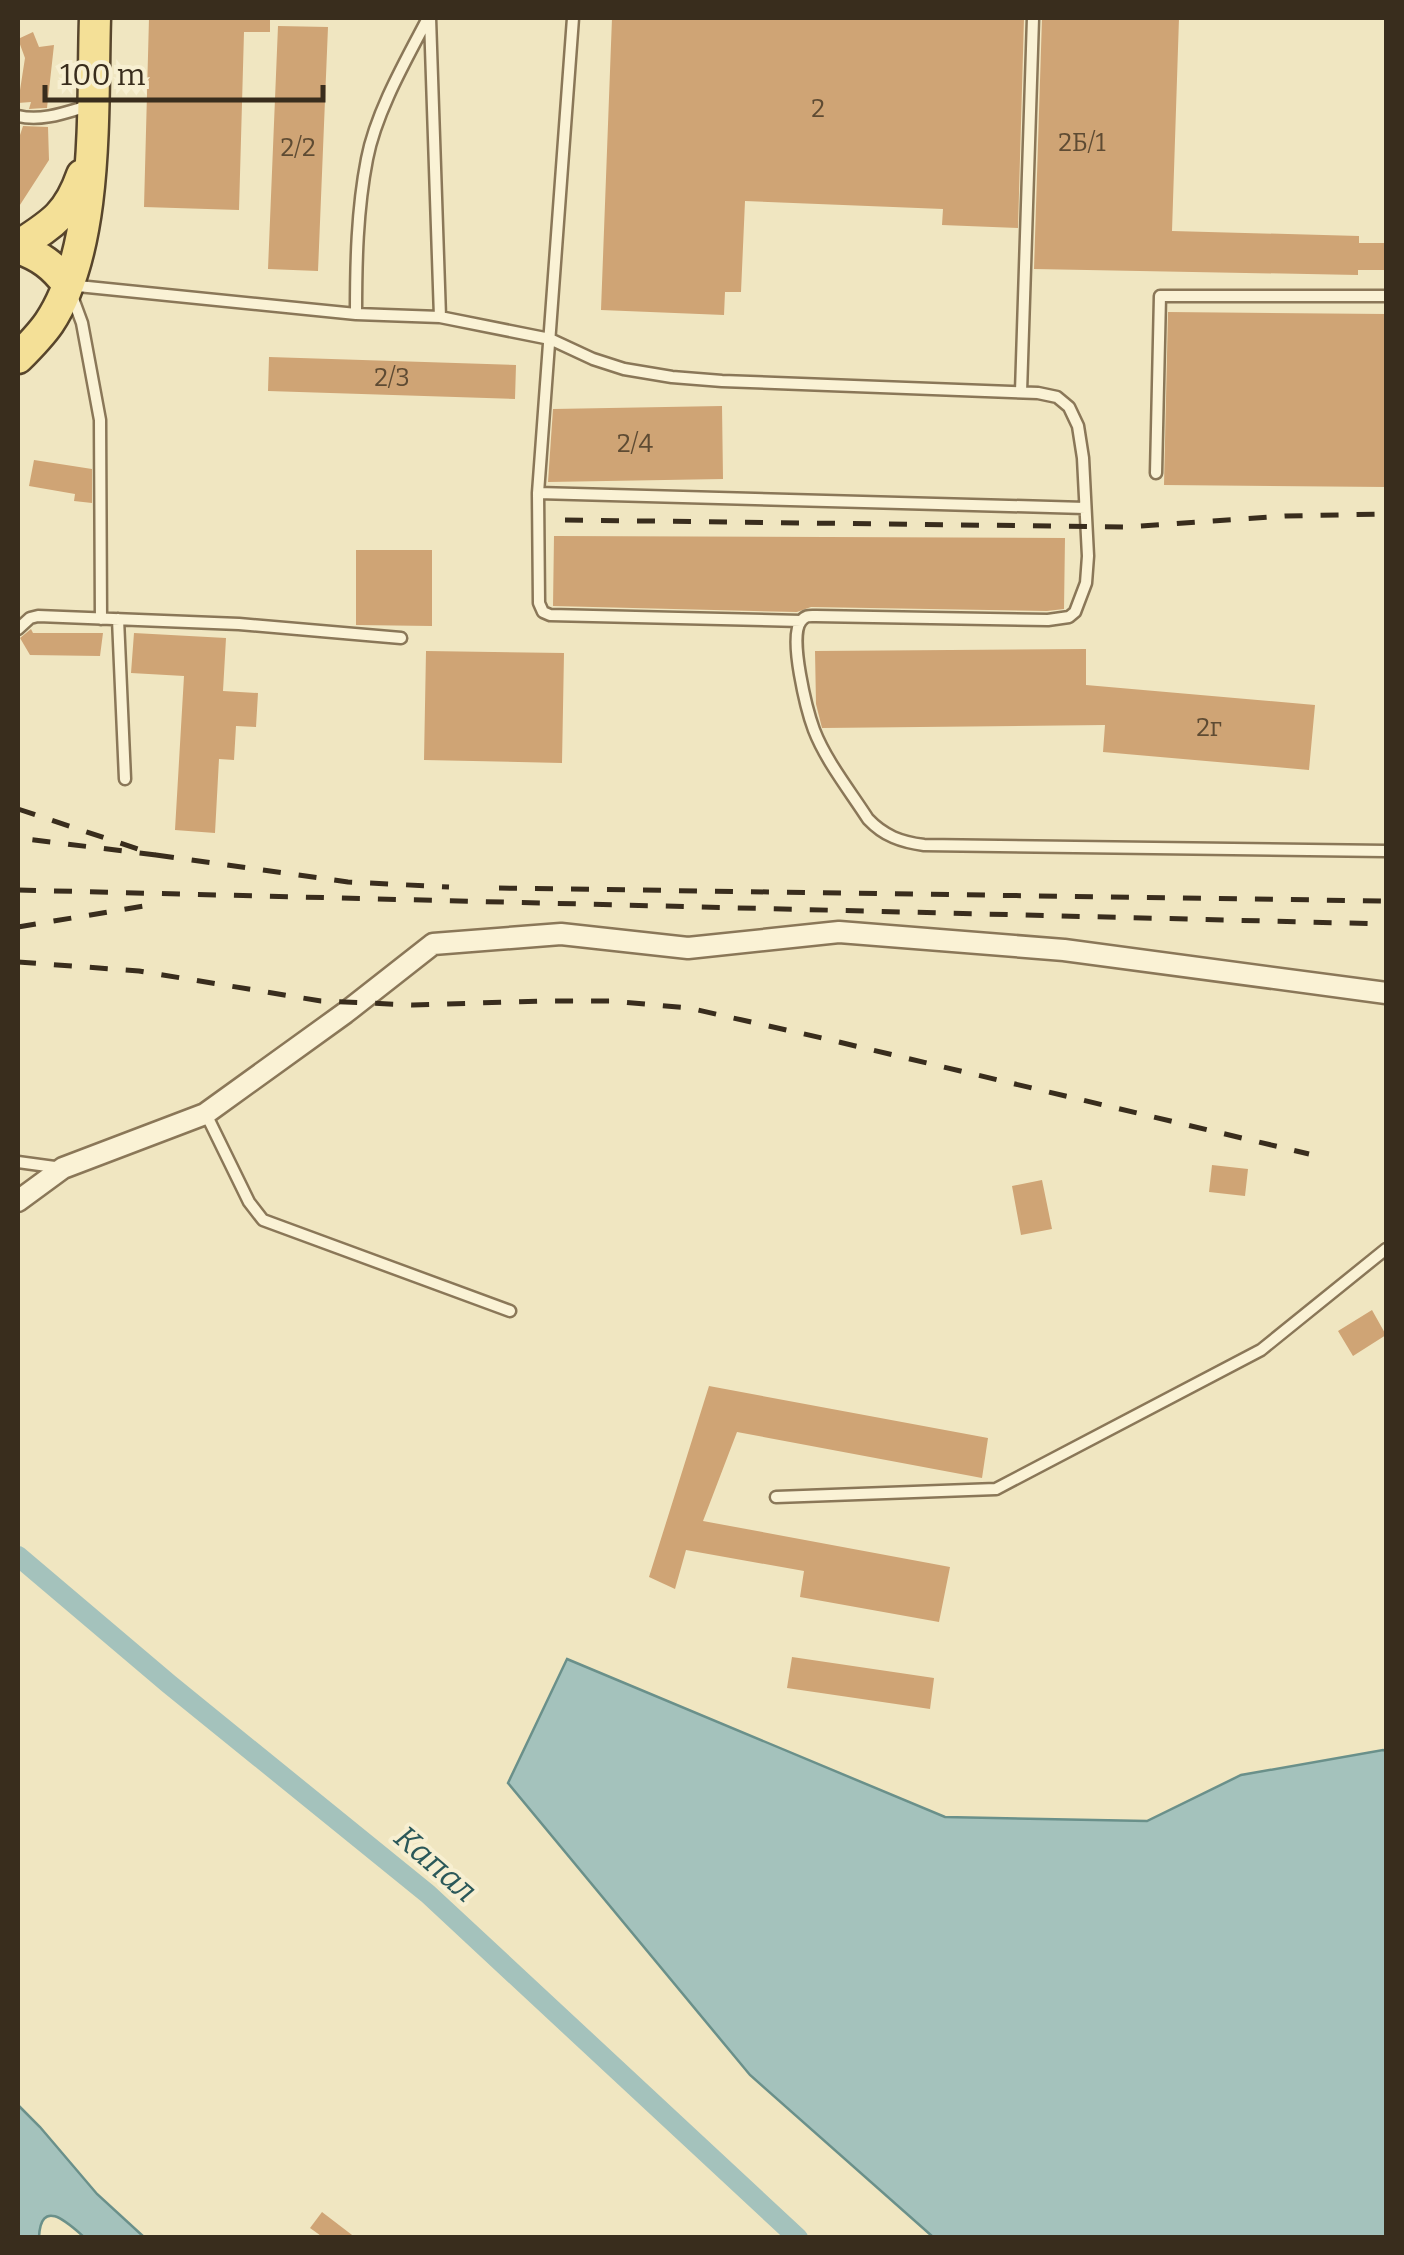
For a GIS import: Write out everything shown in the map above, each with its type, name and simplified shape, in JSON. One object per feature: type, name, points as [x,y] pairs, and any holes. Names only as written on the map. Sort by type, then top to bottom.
[{"type":"main road","points":[[18,358],[50,322],[68,285],[79,249],[91,149],[94,18]]},
{"type":"main road","points":[[18,247],[57,220],[75,196],[91,149]]},
{"type":"main road","points":[[18,247],[40,256],[68,285]]},
{"type":"street","points":[[18,1201],[63,1168],[205,1114],[433,944],[561,934],[688,948],[839,932],[1064,950],[1386,993]]},
{"type":"lane","points":[[356,314],[357,254],[367,156],[391,88],[429,18]]},
{"type":"lane","points":[[429,18],[440,316]]},
{"type":"lane","points":[[573,18],[538,493],[539,603],[550,616],[802,621]]},
{"type":"lane","points":[[1021,392],[1033,18]]},
{"type":"lane","points":[[18,116],[48,117],[92,105]]},
{"type":"lane","points":[[101,619],[100,420],[82,323],[68,285],[356,314],[440,316],[550,339],[624,369],[672,377],[1038,392],[1056,397],[1069,407],[1078,426],[1083,458],[1086,583],[1081,601],[1069,618],[808,616],[802,621],[796,641],[814,730],[868,819],[879,831],[902,842],[924,845],[1386,852]]},
{"type":"lane","points":[[1156,472],[1160,296],[1386,296]]},
{"type":"lane","points":[[538,493],[1085,508]]},
{"type":"lane","points":[[18,629],[38,616],[239,624],[401,638]]},
{"type":"lane","points":[[118,620],[125,780]]},
{"type":"lane","points":[[205,1114],[249,1202],[263,1220],[510,1311]]},
{"type":"lane","points":[[18,1162],[63,1168]]},
{"type":"lane","points":[[776,1496],[996,1489],[1261,1350],[1386,1249]]},
{"type":"water","points":[[567,1659],[945,1817],[1147,1821],[1241,1775],[1386,1751],[1386,2237],[933,2237],[750,2075],[508,1783]]},
{"type":"water","points":[[18,2105],[97,2194],[144,2237],[84,2237],[63,2220],[50,2216],[41,2225],[39,2237],[18,2237]]},
{"type":"building","points":[[149,18],[270,18],[270,32],[244,32],[239,210],[144,207]]},
{"type":"building","points":[[612,18],[1024,18],[1018,228],[942,225],[943,209],[745,201],[741,292],[725,292],[724,315],[601,310]]},
{"type":"building","points":[[1042,18],[1179,18],[1172,231],[1359,236],[1359,243],[1386,243],[1386,270],[1358,270],[1358,275],[1034,269]]},
{"type":"building","points":[[278,26],[328,27],[318,271],[268,269]]},
{"type":"building","points":[[33,32],[39,47],[54,45],[47,108],[29,109],[31,102],[18,103],[25,58],[18,39]]},
{"type":"building","points":[[23,126],[48,127],[49,160],[18,208],[18,136]]},
{"type":"building","points":[[1168,312],[1386,314],[1386,487],[1164,485]]},
{"type":"building","points":[[269,357],[516,365],[515,399],[268,391]]},
{"type":"building","points":[[722,406],[723,479],[548,482],[553,409]]},
{"type":"building","points":[[34,460],[92,469],[92,503],[74,501],[75,494],[29,486]]},
{"type":"building","points":[[554,536],[1065,538],[1064,609],[811,607],[797,612],[553,606]]},
{"type":"building","points":[[356,550],[432,550],[432,626],[356,625]]},
{"type":"building","points":[[31,629],[33,633],[103,633],[100,656],[30,655],[20,638]]},
{"type":"building","points":[[134,633],[226,638],[223,691],[258,693],[256,727],[236,726],[234,760],[219,759],[215,833],[175,830],[184,676],[131,673]]},
{"type":"building","points":[[1086,649],[1086,685],[1315,705],[1309,770],[1103,752],[1105,725],[822,728],[816,704],[815,651]]},
{"type":"building","points":[[426,651],[564,653],[562,763],[424,760]]},
{"type":"building","points":[[1212,1165],[1248,1169],[1245,1196],[1209,1192]]},
{"type":"building","points":[[1042,1180],[1052,1229],[1021,1235],[1012,1186]]},
{"type":"building","points":[[1372,1310],[1386,1335],[1353,1356],[1338,1331]]},
{"type":"building","points":[[709,1386],[988,1438],[982,1478],[737,1432],[703,1521],[950,1567],[939,1622],[800,1597],[804,1571],[686,1550],[675,1589],[649,1577]]},
{"type":"building","points":[[792,1657],[934,1678],[930,1709],[787,1688]]},
{"type":"building","points":[[322,2212],[356,2238],[324,2238],[310,2228]]},
{"type":"waterway","name":"Капал","points":[[18,1556],[428,1894],[798,2238]]},
{"type":"railway","points":[[565,520],[1128,527],[1285,516],[1386,514]]},
{"type":"railway","points":[[18,809],[156,855],[18,838]]},
{"type":"railway","points":[[156,855],[348,882],[449,887]]},
{"type":"railway","points":[[499,888],[1386,901]]},
{"type":"railway","points":[[18,890],[1386,924]]},
{"type":"railway","points":[[18,927],[156,904]]},
{"type":"railway","points":[[18,962],[139,971],[321,1001],[413,1005],[610,1001],[689,1008],[1309,1154]]}]
